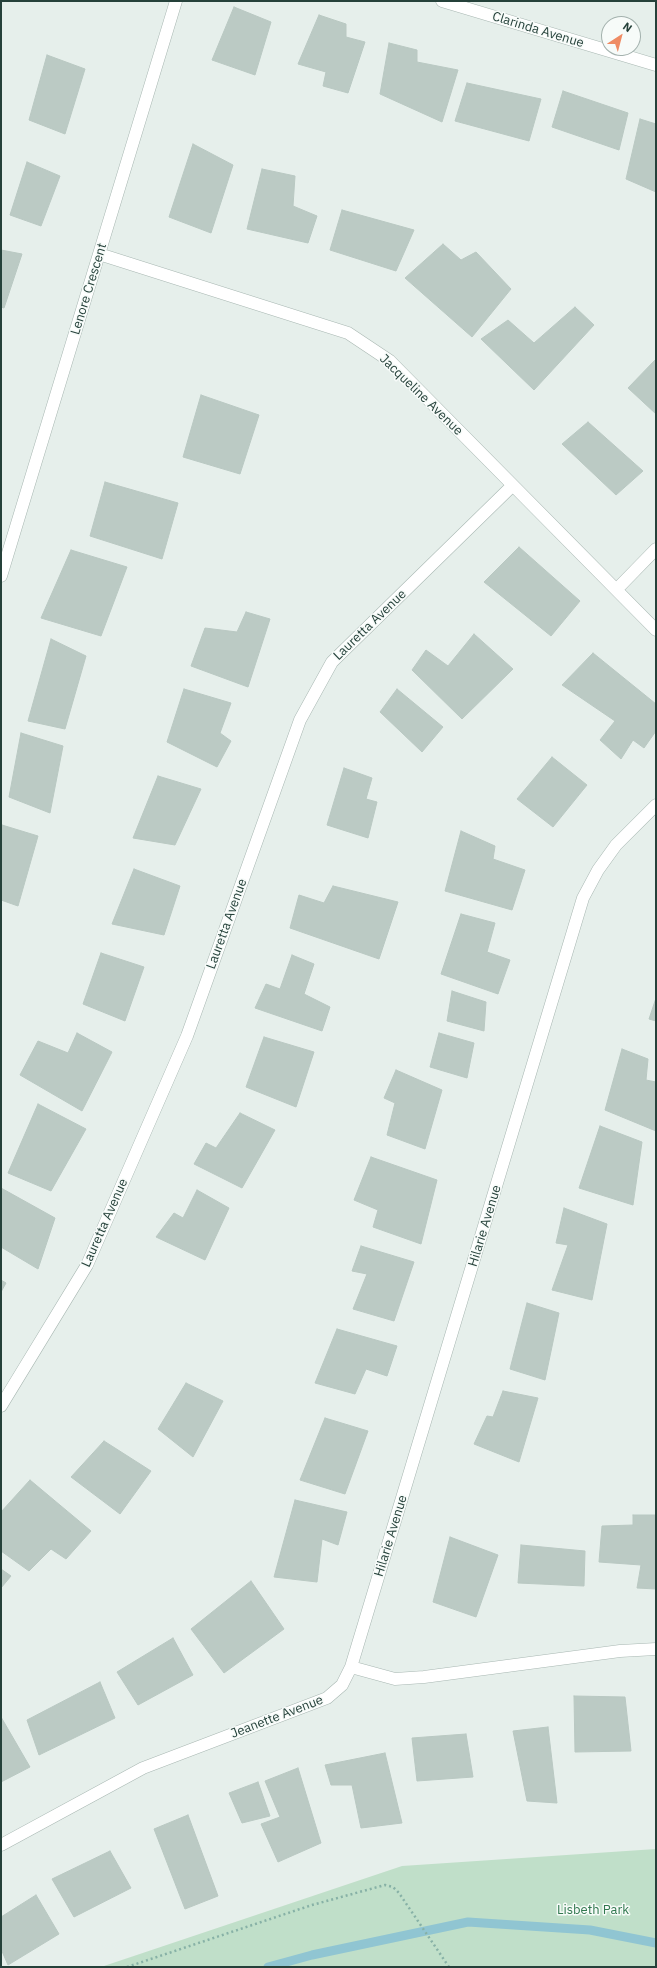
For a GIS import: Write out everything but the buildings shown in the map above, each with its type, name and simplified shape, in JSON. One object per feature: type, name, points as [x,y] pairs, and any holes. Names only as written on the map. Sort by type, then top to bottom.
[{"type":"street","name":"Lenore Crescent","points":[[1,576],[176,1]]},
{"type":"street","name":"Clarinda Avenue","points":[[442,1],[656,65]]},
{"type":"street","name":"Jacqueline Avenue","points":[[99,254],[348,333],[390,361],[656,630]]},
{"type":"street","name":"Lauretta Avenue","points":[[1,1406],[90,1258],[187,1036],[300,720],[332,662],[512,486]]},
{"type":"street","points":[[618,590],[656,549]]},
{"type":"street","name":"Hilarie Avenue","points":[[351,1668],[584,898],[598,870],[616,845],[656,806]]},
{"type":"street","points":[[351,1668],[395,1679],[620,1652],[656,1650]]},
{"type":"street","name":"Jeanette Avenue","points":[[1,1845],[143,1768],[327,1698],[342,1686],[351,1668]]},
{"type":"path","points":[[127,1967],[334,1899],[385,1885],[393,1887],[399,1893],[441,1958],[449,1967]]},
{"type":"green space","name":"Lisbeth Park","points":[[656,1849],[656,1967],[101,1967],[402,1866]]},
{"type":"waterway","points":[[268,1967],[312,1955],[468,1922],[590,1930],[656,1943]]}]
